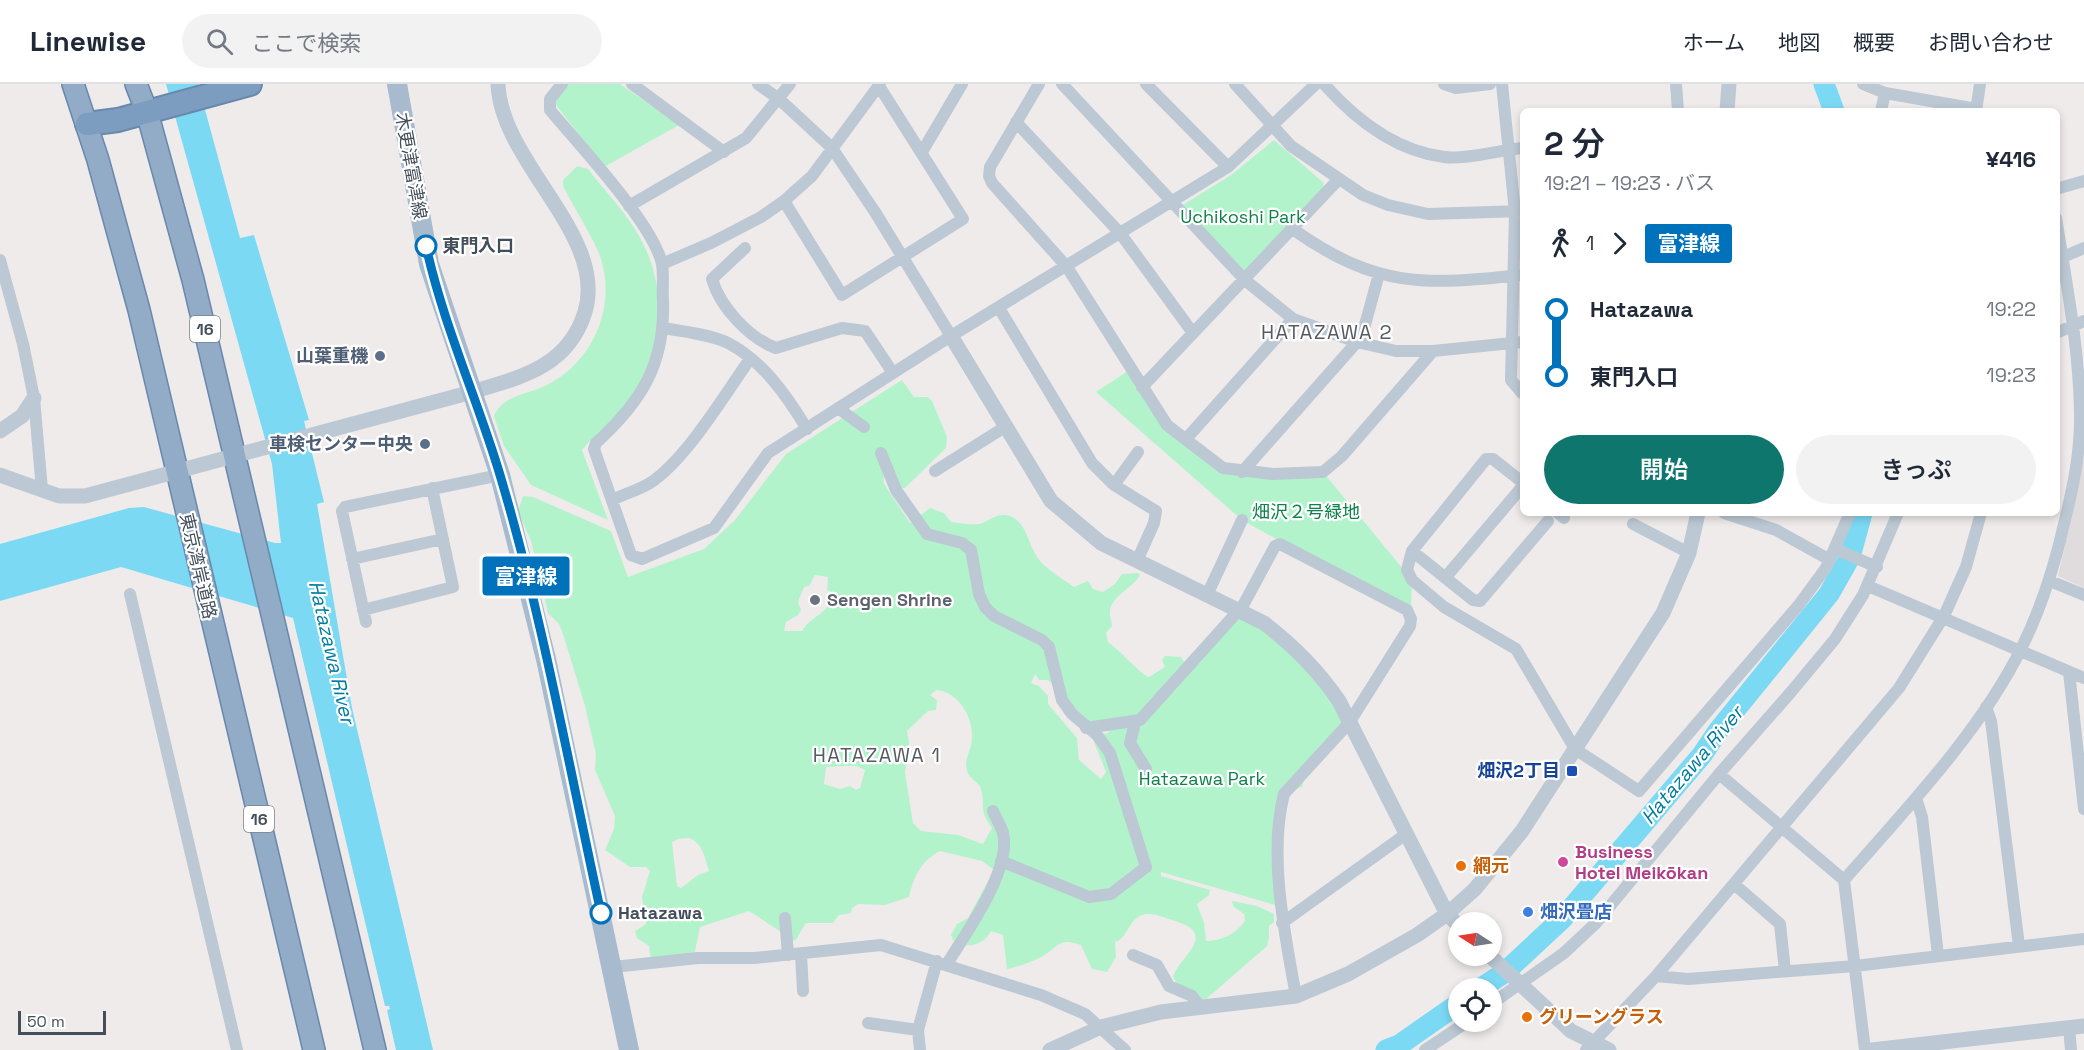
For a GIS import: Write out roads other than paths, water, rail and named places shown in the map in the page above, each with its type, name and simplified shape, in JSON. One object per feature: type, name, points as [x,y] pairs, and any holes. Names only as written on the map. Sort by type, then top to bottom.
[{"type":"highway","name":"東京湾岸道路","points":[[73,84],[127,260],[175,472],[314,1050]]},
{"type":"highway","points":[[87,124],[142,99],[167,99],[208,88],[250,84]]},
{"type":"highway","name":"16","points":[[142,99],[191,271],[375,1050]]},
{"type":"main road","name":"木更津富津線","points":[[397,84],[429,264],[500,475],[546,659],[629,1050]]},
{"type":"street","points":[[0,475],[59,496],[85,496],[472,392],[514,379],[553,360],[567,347],[580,326],[590,287],[587,269],[577,244],[508,128],[499,104],[498,84]]},
{"type":"street","points":[[562,84],[550,99],[550,110],[629,206],[651,240],[662,264],[664,328],[657,358],[640,394],[596,443],[596,456],[631,555],[642,559],[714,528],[768,453],[951,336],[1228,167],[1316,84]]},
{"type":"street","points":[[632,84],[724,152]]},
{"type":"street","points":[[758,84],[779,99],[832,148],[875,212],[1051,501],[1101,543],[1264,623],[1303,656],[1339,701],[1448,912]]},
{"type":"street","points":[[629,206],[746,138],[790,84]]},
{"type":"street","points":[[922,152],[962,84]]},
{"type":"street","points":[[1039,84],[990,167],[989,176],[992,183],[1067,267],[1167,425],[1223,468],[1273,474],[1323,472],[1342,456],[1433,351]]},
{"type":"street","points":[[1062,84],[1245,280],[1293,319],[1359,343],[1396,351],[1433,351],[1516,342]]},
{"type":"street","points":[[1146,84],[1228,167]]},
{"type":"street","points":[[1235,84],[1291,146],[1363,195],[1388,205],[1428,214],[1519,211]]},
{"type":"street","points":[[1324,84],[1353,113],[1377,131],[1410,148],[1446,158],[1520,148]]},
{"type":"street","points":[[1444,84],[1456,88],[1490,84]]},
{"type":"street","points":[[1502,84],[1508,150],[1519,211],[1516,342],[1511,380],[1520,391]]},
{"type":"street","points":[[1676,84],[1678,108]]},
{"type":"street","points":[[1727,108],[1729,84]]},
{"type":"street","points":[[1863,84],[1885,93],[1965,108]]},
{"type":"street","points":[[1976,108],[1980,84]]},
{"type":"street","points":[[662,264],[711,243],[760,217],[784,201],[812,176],[879,85],[963,219],[842,295],[784,201]]},
{"type":"street","points":[[1882,108],[1885,93]]},
{"type":"street","points":[[1016,122],[1120,233],[1193,333]]},
{"type":"street","points":[[1142,387],[1294,230],[1338,180]]},
{"type":"street","points":[[2060,188],[2084,181]]},
{"type":"street","points":[[1294,230],[1324,251],[1379,274],[1410,281],[1441,282],[1518,275]]},
{"type":"street","points":[[1844,880],[1916,798],[1986,707],[2021,650],[2050,581],[2077,462],[2080,412],[2078,323],[2060,244]]},
{"type":"street","points":[[745,248],[712,279],[729,311],[739,322],[776,348],[842,328],[865,331],[893,373]]},
{"type":"street","points":[[2062,257],[2084,248]]},
{"type":"street","points":[[0,260],[23,344],[34,398],[42,490]]},
{"type":"street","points":[[1242,472],[1359,343],[1379,274]]},
{"type":"street","points":[[999,308],[1092,463],[1114,485],[1156,511],[1154,523],[1137,561]]},
{"type":"street","points":[[1186,439],[1293,319]]},
{"type":"street","points":[[2060,331],[2078,323]]},
{"type":"street","points":[[664,328],[728,343],[750,359],[782,389],[807,429]]},
{"type":"street","points":[[612,500],[651,482],[667,467],[692,439],[750,359]]},
{"type":"street","points":[[0,431],[22,416],[34,398]]},
{"type":"street","points":[[838,408],[864,427]]},
{"type":"street","points":[[935,471],[1005,427]]},
{"type":"street","points":[[1114,485],[1138,452]]},
{"type":"street","points":[[881,453],[896,490],[927,534],[962,543],[971,550],[979,594],[985,607],[994,616],[1042,640],[1049,647],[1055,663],[1062,700],[1086,728],[1104,743],[1110,753],[1146,867],[1111,894],[1089,897],[1001,861]]},
{"type":"street","points":[[1520,480],[1493,459],[1486,459],[1412,551],[1407,564],[1412,580],[1466,621],[1516,649],[1575,749],[1631,789],[1639,791],[1645,787],[1798,606],[1833,555],[1849,516]]},
{"type":"street","points":[[432,488],[452,588],[364,616],[342,511],[345,507],[432,488],[500,475]]},
{"type":"street","points":[[1445,578],[1520,489]]},
{"type":"street","points":[[1457,912],[1522,831],[1663,613],[1689,553],[1697,516]]},
{"type":"street","points":[[1746,516],[1833,555],[1877,567]]},
{"type":"street","points":[[1502,996],[1564,953],[1596,923],[1719,774],[1835,639],[1868,586],[1897,516]]},
{"type":"street","points":[[1590,1047],[1656,975],[1783,828],[1899,688],[1944,616],[1966,567],[1980,516]]},
{"type":"street","points":[[1412,551],[1473,600],[1480,601],[1557,518]]},
{"type":"street","points":[[1208,595],[1242,520]]},
{"type":"street","points":[[1633,524],[1689,553]]},
{"type":"street","points":[[352,559],[443,539]]},
{"type":"street","points":[[1086,728],[1135,723],[1147,713],[1240,611],[1275,546],[1280,544],[1407,610],[1412,619],[1410,626],[1349,723],[1284,794],[1281,805],[1278,868],[1282,923],[1296,996]]},
{"type":"street","points":[[2050,581],[2084,595]]},
{"type":"street","points":[[1868,586],[1944,616],[2084,678]]},
{"type":"street","points":[[130,594],[237,1050]]},
{"type":"street","points":[[2069,672],[2084,809]]},
{"type":"street","points":[[1986,707],[1993,732],[2019,946]]},
{"type":"street","points":[[1135,723],[1131,743],[1146,769]]},
{"type":"street","points":[[1719,774],[1844,880],[1865,1050]]},
{"type":"street","points":[[1916,798],[1922,817],[1938,955]]},
{"type":"street","points":[[920,1050],[918,1030],[942,963],[979,911],[1001,861],[1003,833],[993,811]]},
{"type":"street","points":[[1282,923],[1406,834]]},
{"type":"street","points":[[1734,884],[1780,924],[1785,971]]},
{"type":"street","points":[[785,918],[803,991]]},
{"type":"street","points":[[1050,1050],[1101,1027],[1161,1012],[1296,996],[1348,974],[1448,921]]},
{"type":"street","points":[[1656,975],[1688,979],[1855,966],[2084,939]]},
{"type":"street","points":[[613,967],[698,958],[795,954],[861,945],[881,945],[1041,994],[1085,1014],[1125,1050]]},
{"type":"street","points":[[1133,955],[1157,965],[1169,986],[1192,996],[1201,1007]]},
{"type":"street","points":[[1500,966],[1590,1047],[1609,1050]]},
{"type":"street","points":[[868,1023],[918,1030]]},
{"type":"street","points":[[1872,1050],[2076,1027],[2071,1050]]},
{"type":"street","points":[[1425,1050],[1452,1032]]},
{"type":"water","points":[[166,84],[198,84],[240,238],[254,235],[309,420],[304,421],[324,502],[317,504],[352,708],[433,1050],[396,1050],[387,1010],[390,1009],[389,1006],[385,1006],[293,618],[121,567],[0,601],[0,544],[129,508],[144,507],[281,543],[272,464]]},
{"type":"waterway","name":"Hatazawa River","points":[[1824,84],[1833,108]]},
{"type":"waterway","name":"Hatazawa River","points":[[1496,978],[1563,918],[1702,755],[1718,731],[1829,594],[1850,557],[1861,516]]},
{"type":"waterway","name":"Hatazawa River","points":[[1386,1050],[1399,1045],[1448,1011]]},
{"type":"place","name":"東門入口","points":[[426,246]]},
{"type":"place","name":"山葉重機","points":[[380,356]]},
{"type":"place","name":"車検センター中央","points":[[425,444]]},
{"type":"place","name":"Sengen Shrine","points":[[815,600]]},
{"type":"place","name":"畑沢2丁目","points":[[1572,771]]},
{"type":"place","name":"Business Hotel Meikōkan","points":[[1563,862]]},
{"type":"place","name":"網元","points":[[1461,866]]},
{"type":"place","name":"畑沢畳店","points":[[1528,912]]},
{"type":"place","name":"Hatazawa","points":[[601,913]]},
{"type":"place","name":"グリーングラス","points":[[1527,1017]]},
{"type":"district","name":"HATAZAWA 2","points":[[1327,332]]},
{"type":"district","name":"HATAZAWA 1","points":[[877,755]]},
{"type":"park label","name":"Uchikoshi Park","points":[[1243,217]]},
{"type":"park label","name":"畑沢２号緑地","points":[[1306,512]]},
{"type":"park label","name":"Hatazawa Park","points":[[1202,779]]}]
